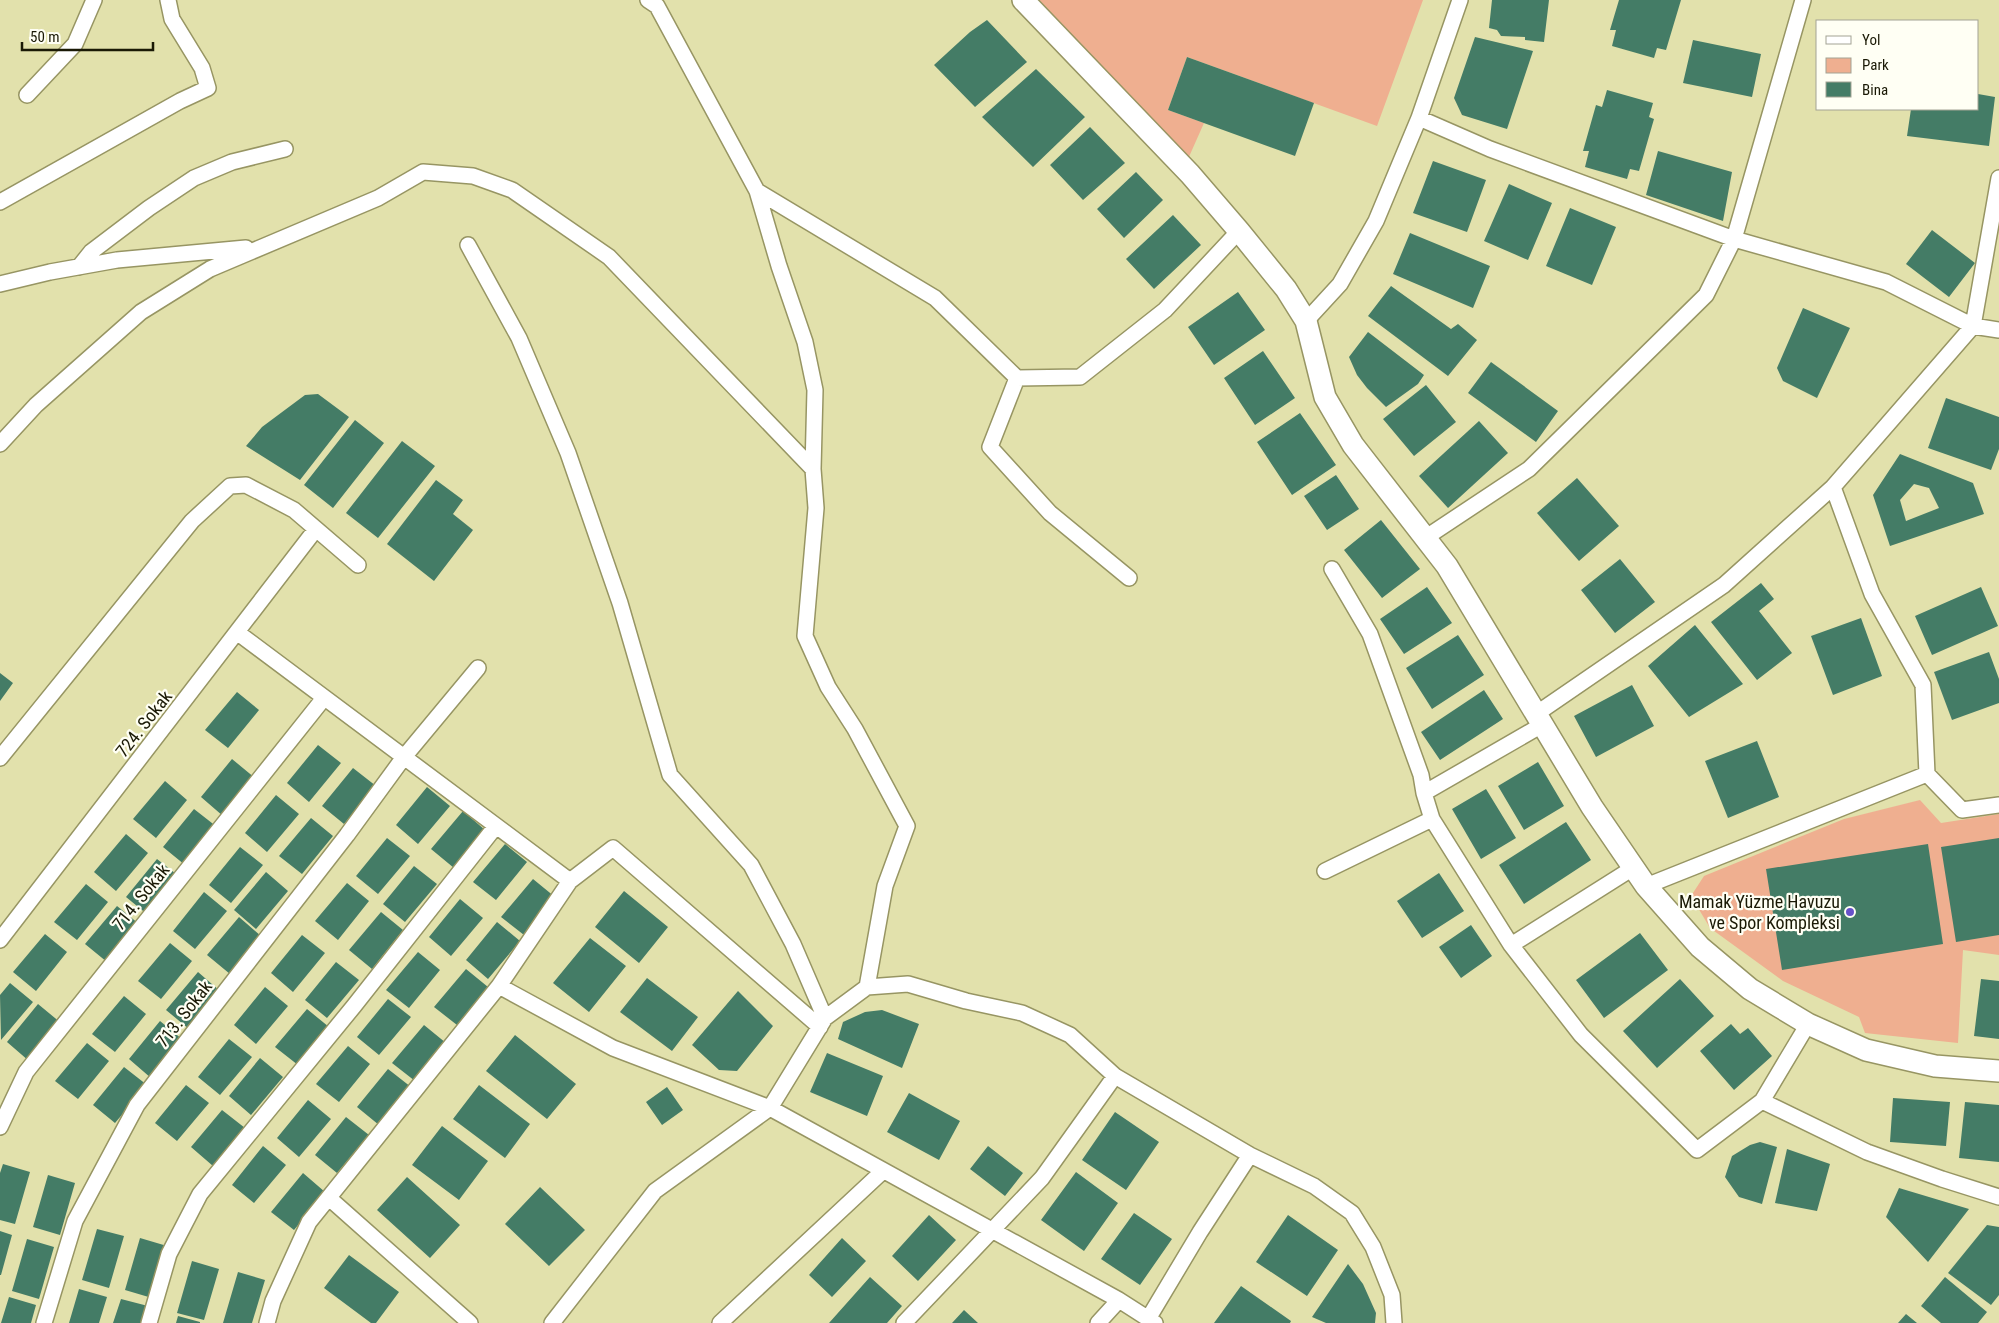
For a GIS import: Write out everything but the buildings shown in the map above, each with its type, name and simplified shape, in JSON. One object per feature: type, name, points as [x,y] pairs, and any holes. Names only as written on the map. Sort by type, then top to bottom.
[{"type":"main road","points":[[1023,0],[1190,174],[1286,289],[1306,321],[1325,397],[1353,445],[1447,566],[1592,807],[1633,868],[1646,886],[1700,947],[1750,989],[1808,1024],[1866,1050],[1935,1066],[1999,1072]]},
{"type":"street","points":[[27,95],[75,44],[94,0]]},
{"type":"street","points":[[0,202],[180,101],[208,88],[202,68],[172,18],[168,0]]},
{"type":"street","points":[[648,0],[657,6],[756,191],[805,342],[815,390],[813,469],[816,508],[805,636],[828,687],[855,729],[907,826],[885,886],[867,987]]},
{"type":"street","points":[[1306,321],[1340,284],[1376,221],[1419,118],[1460,0]]},
{"type":"street","points":[[1424,538],[1529,469],[1706,295],[1734,239],[1803,0]]},
{"type":"street","points":[[1419,118],[1490,149],[1734,239],[1886,282],[1973,326],[1999,330]]},
{"type":"street","points":[[79,267],[97,247],[149,208],[194,178],[232,162],[285,149]]},
{"type":"street","points":[[0,444],[36,405],[141,312],[210,269],[260,246],[378,198],[423,172],[473,176],[512,190],[609,257],[813,469]]},
{"type":"street","points":[[1424,793],[1539,719],[1724,585],[1833,488],[1973,326],[1999,178]]},
{"type":"street","points":[[756,191],[935,298],[1017,378],[1080,377],[1165,310],[1239,231]]},
{"type":"street","points":[[468,245],[519,338],[568,453],[620,603],[670,775],[751,865],[793,944],[823,1023]]},
{"type":"street","points":[[0,284],[117,260],[260,246]]},
{"type":"street","points":[[1017,378],[990,447],[1050,513],[1129,578]]},
{"type":"street","points":[[0,758],[192,521],[230,486],[246,485],[294,510],[358,565]]},
{"type":"street","points":[[1833,488],[1872,594],[1923,685],[1927,774],[1962,810],[1999,805]]},
{"type":"street","name":"724. Sokak","points":[[0,940],[238,633],[316,529]]},
{"type":"street","points":[[1332,570],[1370,634],[1421,775],[1432,819],[1511,945],[1581,1035],[1697,1150],[1762,1100],[1808,1024]]},
{"type":"street","points":[[238,633],[570,881]]},
{"type":"street","name":"713. Sokak","points":[[44,1323],[75,1221],[137,1105],[347,836],[404,758],[478,668]]},
{"type":"street","name":"714. Sokak","points":[[0,1127],[26,1072],[324,698]]},
{"type":"street","points":[[1646,886],[1927,774]]},
{"type":"street","points":[[1325,871],[1432,819]]},
{"type":"street","points":[[150,1323],[169,1254],[200,1194],[354,1006],[496,826]]},
{"type":"street","points":[[267,1323],[273,1301],[309,1222],[499,986],[570,881],[612,848],[823,1023]]},
{"type":"street","points":[[1511,945],[1633,868]]},
{"type":"street","points":[[552,1323],[655,1191],[770,1108],[823,1023],[867,987],[908,984],[966,1001],[1022,1013],[1070,1035],[1115,1076],[1250,1155],[1314,1186],[1352,1213],[1373,1247],[1392,1295],[1394,1323]]},
{"type":"street","points":[[499,986],[613,1048],[770,1108],[1119,1300],[1152,1321],[1200,1232],[1250,1155]]},
{"type":"street","points":[[904,1323],[1042,1178],[1115,1076]]},
{"type":"street","points":[[1762,1100],[1867,1152],[1999,1197]]},
{"type":"street","points":[[720,1323],[883,1171]]},
{"type":"street","points":[[328,1198],[470,1323]]},
{"type":"street","points":[[1098,1323],[1119,1300]]},
{"type":"green space","points":[[1023,0],[1423,0],[1377,126],[1187,57],[1168,110],[1204,123],[1184,168]]},
{"type":"green space","name":"Mamak Yüzme Havuzu ve Spor Kompleksi","points":[[1920,800],[1941,823],[1999,814],[1999,955],[1963,950],[1958,1043],[1865,1033],[1859,1017],[1783,981],[1710,928],[1691,896],[1704,876],[1844,819]]},
{"type":"place","name":"Mamak Yüzme Havuzu ve Spor Kompleksi","points":[[1850,912]]}]
